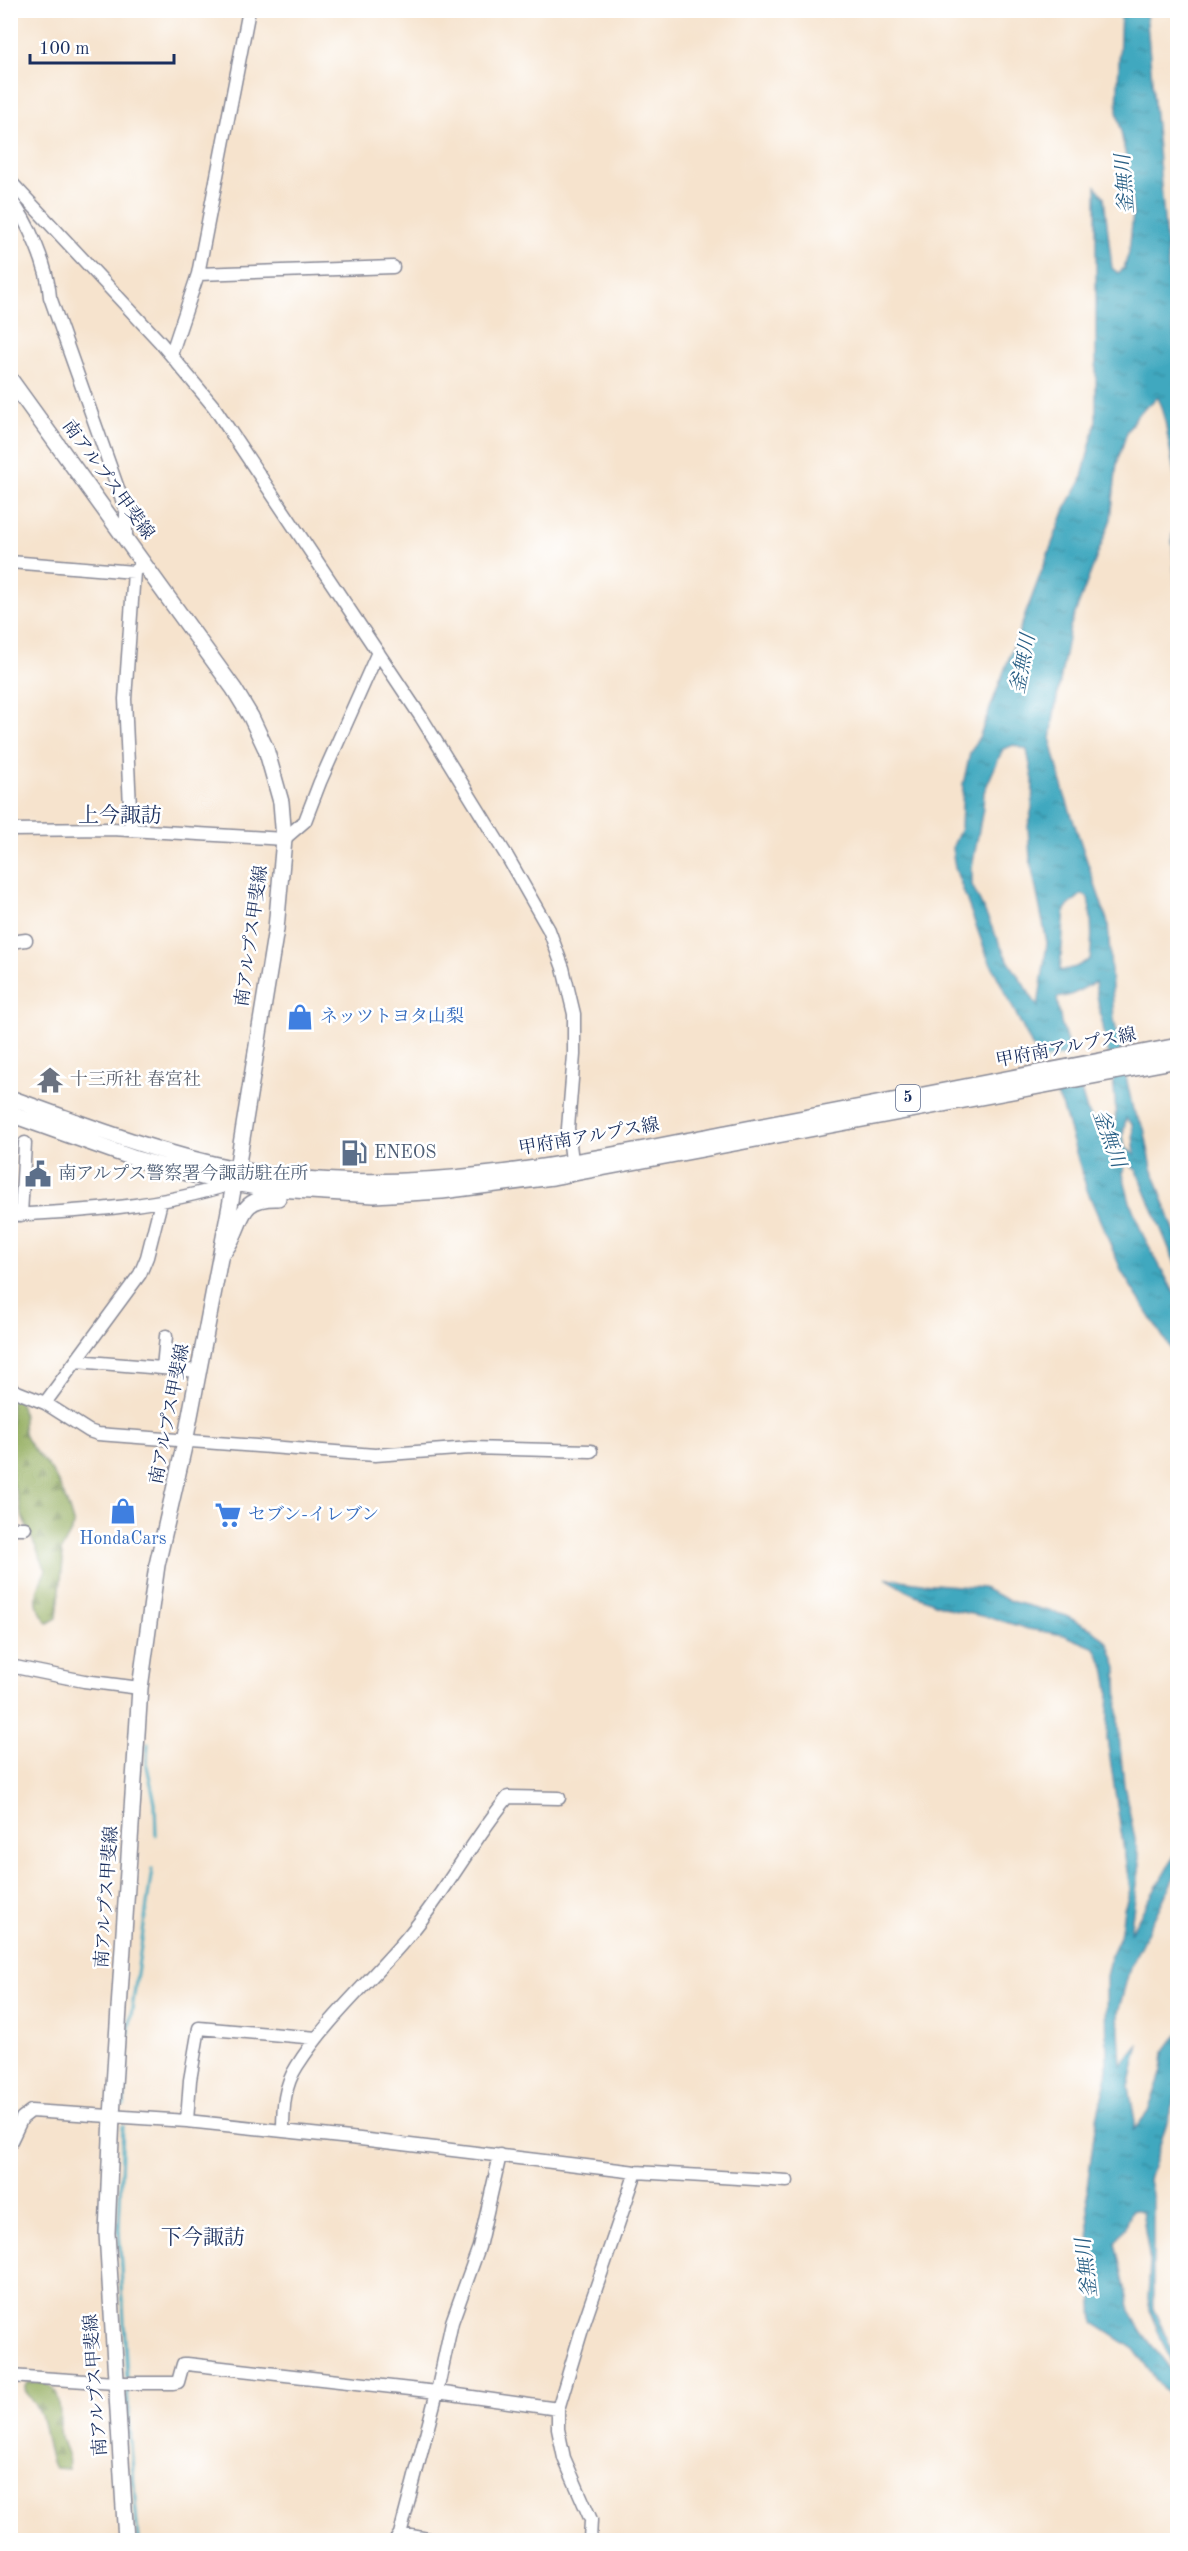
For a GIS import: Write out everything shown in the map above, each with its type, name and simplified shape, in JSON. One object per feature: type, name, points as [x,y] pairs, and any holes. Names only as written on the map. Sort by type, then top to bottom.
[{"type":"main road","name":"南アルプス甲斐線","points":[[10,379],[126,539],[139,567],[251,717],[266,749],[281,802],[284,839],[276,929],[235,1176],[185,1442],[157,1565],[140,1688],[112,2116],[107,2233],[126,2541]]},
{"type":"main road","name":"甲府南アルプス線","points":[[641,1155],[1178,1046]]},
{"type":"main road","name":"甲府南アルプス線","points":[[10,1098],[235,1176],[262,1188],[359,1195],[442,1191],[1178,1060]]},
{"type":"main road","name":"甲府南アルプス線","points":[[10,1114],[146,1162],[235,1176],[417,1181],[572,1167]]},
{"type":"main road","points":[[220,1257],[233,1239],[241,1215],[247,1206],[256,1200],[263,1197],[326,1199],[359,1195]]},
{"type":"street","points":[[171,355],[198,274],[249,10]]},
{"type":"street","points":[[10,181],[171,355],[214,407],[378,652],[502,848],[549,930],[563,968],[574,1014],[574,1055],[568,1128],[572,1167]]},
{"type":"street","points":[[10,199],[23,215],[49,284],[50,297],[80,388],[126,511],[126,539]]},
{"type":"street","points":[[198,274],[393,267]]},
{"type":"street","points":[[10,562],[139,567],[125,699],[131,829]]},
{"type":"street","points":[[10,830],[131,829],[284,839],[305,821],[324,772],[378,652]]},
{"type":"street","points":[[10,942],[26,940]]},
{"type":"street","points":[[25,1143],[16,1215],[113,1209],[161,1202],[205,1192],[235,1176]]},
{"type":"street","points":[[10,1165],[23,1167]]},
{"type":"street","points":[[45,1403],[140,1274],[147,1257],[161,1202]]},
{"type":"street","points":[[163,1368],[166,1336]]},
{"type":"street","points":[[76,1361],[199,1371]]},
{"type":"street","points":[[11,1388],[45,1403],[89,1431],[98,1434],[375,1455],[471,1448],[591,1451]]},
{"type":"street","points":[[10,1528],[25,1528]]},
{"type":"street","points":[[10,1666],[84,1681],[140,1688]]},
{"type":"street","points":[[283,2131],[286,2088],[296,2066],[317,2038],[411,1934],[439,1896],[486,1823],[508,1797],[559,1798]]},
{"type":"street","points":[[187,2121],[190,2080],[199,2028],[317,2038]]},
{"type":"street","points":[[10,2143],[22,2118],[31,2111],[187,2121],[636,2172],[787,2181]]},
{"type":"street","points":[[433,2541],[398,2537],[437,2392],[452,2322],[479,2247],[500,2155]]},
{"type":"street","points":[[590,2541],[591,2520],[564,2458],[558,2429],[558,2409],[582,2329],[636,2172]]},
{"type":"street","points":[[10,2376],[115,2383],[173,2383],[178,2382],[183,2364],[188,2364],[437,2392],[558,2409]]},
{"type":"green space","points":[[11,1395],[16,1398],[22,1408],[25,1436],[55,1477],[65,1497],[74,1526],[61,1551],[63,1561],[57,1618],[48,1623],[39,1609],[36,1597],[46,1570],[23,1519],[11,1480]]},
{"type":"green space","points":[[29,2382],[49,2385],[58,2397],[60,2431],[68,2457],[68,2469],[55,2468],[52,2463],[42,2417],[25,2390]]},
{"type":"water","name":"釜無川","points":[[1121,11],[1146,11],[1177,370],[1177,488],[1165,421],[1158,397],[1137,415],[1127,432],[1117,463],[1111,519],[1070,627],[1051,741],[1064,793],[1108,923],[1114,1019],[1133,1110],[1144,1128],[1152,1168],[1177,1239],[1177,1268],[1137,1171],[1125,1161],[1123,1174],[1129,1199],[1142,1233],[1177,1298],[1177,1359],[1123,1274],[1087,1190],[1063,1108],[987,956],[955,868],[952,848],[961,828],[963,784],[970,753],[980,735],[1065,509],[1081,481],[1096,422],[1096,186],[1104,197],[1112,268],[1118,273],[1124,268],[1129,252],[1133,214],[1128,168],[1117,111]],"holes":[[[1014,745],[1027,750],[1033,780],[1032,808],[1028,826],[1030,859],[1047,943],[1038,1007],[1006,957],[972,885],[972,868],[984,792],[1003,749]],[[1082,894],[1088,898],[1092,928],[1091,951],[1090,959],[1076,967],[1060,971],[1065,909]],[[1095,982],[1113,1084],[1115,1123],[1112,1137],[1105,1136],[1087,1111],[1061,1022],[1057,998],[1071,995]],[[1126,1118],[1132,1124],[1135,1155],[1125,1147],[1123,1135]]]},
{"type":"water","points":[[1177,516],[1177,605],[1172,537]]},
{"type":"water","points":[[886,1578],[983,1588],[1010,1601],[1064,1615],[1094,1630],[1109,1645],[1117,1668],[1118,1726],[1124,1785],[1140,1864],[1130,1933],[1177,1851],[1177,1872],[1130,1967],[1118,2013],[1121,2065],[1139,2044],[1129,2087],[1135,2121],[1133,2131],[1148,2112],[1162,2071],[1164,2052],[1177,2034],[1177,2090],[1149,2180],[1153,2200],[1153,2308],[1177,2360],[1177,2376],[1151,2314],[1148,2299],[1150,2262],[1142,2211],[1132,2209],[1126,2227],[1115,2242],[1130,2311],[1142,2332],[1177,2379],[1177,2403],[1162,2388],[1134,2349],[1094,2323],[1087,2188],[1095,2128],[1107,2075],[1106,1977],[1110,1958],[1120,1936],[1124,1909],[1130,1890],[1107,1739],[1109,1689],[1105,1668],[1095,1648],[1064,1635],[1028,1629],[996,1619],[952,1610],[911,1593]]},
{"type":"pier","points":[[1074,1054],[1084,1089],[1054,1094],[1038,1061]]},
{"type":"waterway","points":[[148,1743],[147,1766],[155,1803],[156,1835]]},
{"type":"waterway","points":[[124,2106],[129,2030],[152,1869]]},
{"type":"waterway","points":[[123,2126],[119,2228],[127,2378]]},
{"type":"waterway","points":[[127,2389],[138,2540]]},
{"type":"place","name":"ネッツトヨタ山梨","points":[[300,1017]]},
{"type":"place","name":"十三所社 春宮社","points":[[50,1080]]},
{"type":"place","name":"ENEOS","points":[[354,1153]]},
{"type":"place","name":"南アルプス警察署今諏訪駐在所","points":[[38,1174]]},
{"type":"place","name":"HondaCars","points":[[123,1511]]},
{"type":"place","name":"セブン-イレブン","points":[[228,1515]]},
{"type":"district","name":"上今諏訪","points":[[120,816]]},
{"type":"district","name":"下今諏訪","points":[[203,2238]]}]
